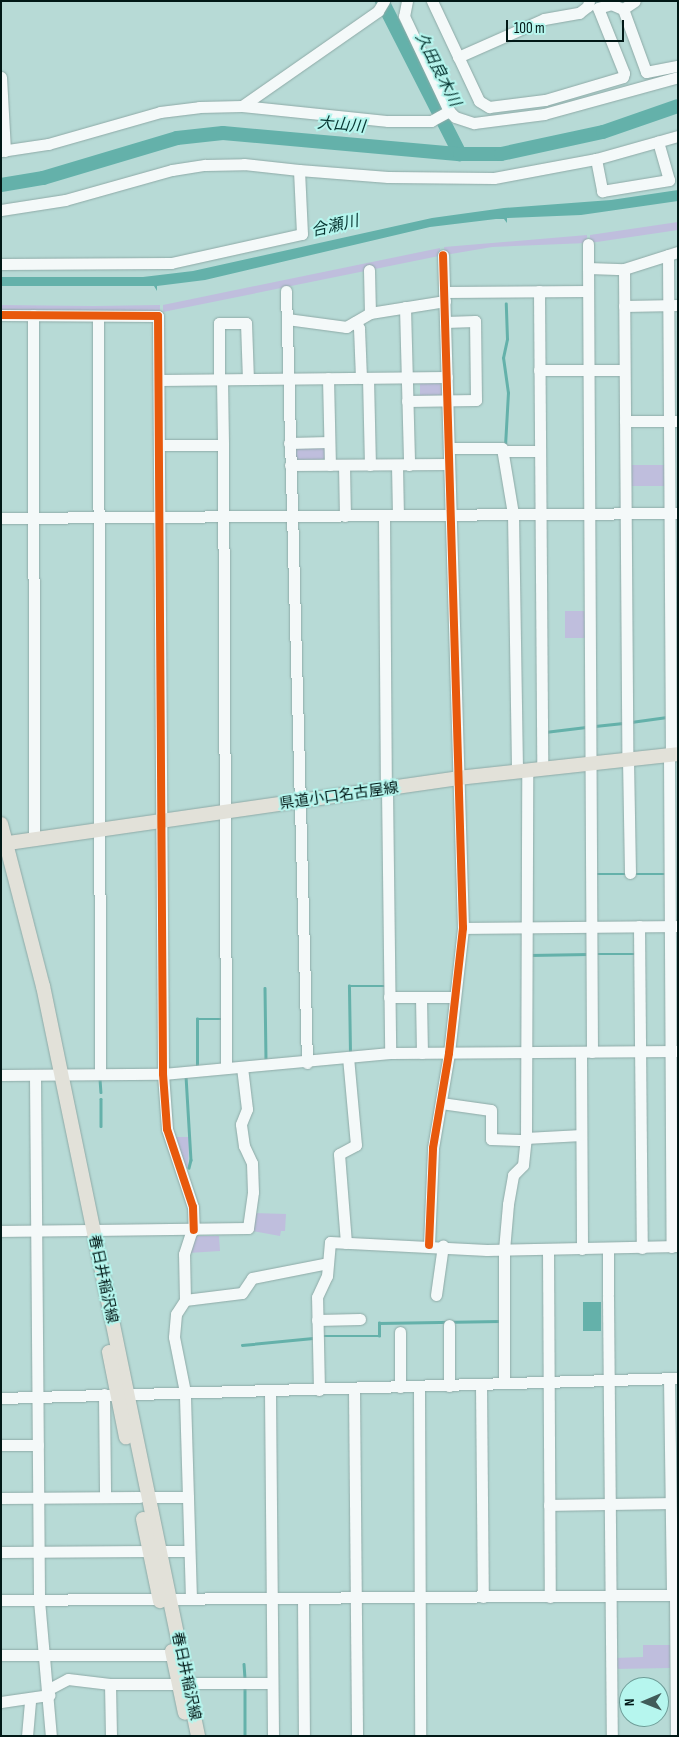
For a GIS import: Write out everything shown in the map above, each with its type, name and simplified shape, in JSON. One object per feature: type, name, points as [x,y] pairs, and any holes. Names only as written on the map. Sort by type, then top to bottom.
[{"type":"main road","name":"県道小口名古屋線","points":[[4,843],[458,778],[672,755]]},
{"type":"main road","name":"春日井稲沢線","points":[[1,824],[57,1073],[89,1230],[116,1394],[144,1497],[183,1684],[198,1736]]},
{"type":"main road","name":"春日井稲沢線","points":[[1,857],[57,1073]]},
{"type":"main road","name":"春日井稲沢線","points":[[165,1598],[172,1655],[183,1684],[189,1736]]},
{"type":"street","points":[[407,1],[404,16],[450,111],[455,117],[474,123],[513,120],[678,77]]},
{"type":"street","points":[[432,1],[479,101],[489,107],[555,97],[623,77],[624,73],[598,8],[611,4],[623,9],[646,72],[678,66]]},
{"type":"street","points":[[458,57],[544,20],[579,14],[588,6],[589,1]]},
{"type":"street","points":[[623,9],[634,1]]},
{"type":"street","points":[[242,106],[381,6]]},
{"type":"street","points":[[1,77],[3,151],[48,144],[160,112],[242,106],[431,121],[450,111]]},
{"type":"street","points":[[1,210],[65,200],[172,170],[205,165],[244,164],[299,170],[480,179],[596,159],[678,136]]},
{"type":"street","points":[[596,159],[602,191],[668,180],[658,142]]},
{"type":"street","points":[[1,264],[171,263],[302,234],[299,170]]},
{"type":"street","points":[[582,1249],[581,1135],[591,927],[588,244]]},
{"type":"street","points":[[319,1390],[317,1297],[327,1276],[330,1242],[443,1245],[504,1250],[675,1246],[672,755],[674,513],[673,254],[624,269],[588,268]]},
{"type":"street","points":[[429,1245],[430,1184],[449,1053],[463,928],[443,255]]},
{"type":"street","points":[[624,269],[630,873]]},
{"type":"street","points":[[369,270],[370,313]]},
{"type":"street","points":[[286,290],[307,1063]]},
{"type":"street","points":[[287,320],[346,327],[370,313],[405,307],[444,296],[588,291]]},
{"type":"street","points":[[538,292],[542,769]]},
{"type":"street","points":[[624,306],[673,305]]},
{"type":"street","points":[[405,307],[409,465]]},
{"type":"street","points":[[1,315],[158,316],[161,516],[163,1074],[167,1129],[193,1206],[193,1230],[184,1254],[185,1300],[176,1314],[174,1337],[185,1392],[191,1599]]},
{"type":"street","points":[[33,315],[34,840]]},
{"type":"street","points":[[98,316],[100,1074]]},
{"type":"street","points":[[408,401],[476,400],[475,321],[445,322]]},
{"type":"street","points":[[355,322],[359,328],[365,378],[370,465]]},
{"type":"street","points":[[226,1068],[224,516],[219,323],[246,323],[248,378]]},
{"type":"street","points":[[539,370],[624,370]]},
{"type":"street","points":[[160,380],[447,377]]},
{"type":"street","points":[[328,378],[330,465]]},
{"type":"street","points":[[625,421],[673,421]]},
{"type":"street","points":[[289,443],[329,442]]},
{"type":"street","points":[[160,445],[223,445]]},
{"type":"street","points":[[449,448],[502,448],[513,514],[527,928],[528,1053],[526,1139],[523,1165],[513,1175],[504,1250],[504,1384]]},
{"type":"street","points":[[508,451],[540,451]]},
{"type":"street","points":[[290,465],[449,464]]},
{"type":"street","points":[[344,465],[345,516]]},
{"type":"street","points":[[397,465],[398,515]]},
{"type":"street","points":[[1,518],[674,513]]},
{"type":"street","points":[[384,515],[390,1053]]},
{"type":"street","points":[[639,926],[642,1248]]},
{"type":"street","points":[[463,928],[674,926]]},
{"type":"street","points":[[389,997],[455,997]]},
{"type":"street","points":[[421,997],[422,1053]]},
{"type":"street","points":[[1,1075],[57,1073],[163,1074],[307,1063],[390,1053],[674,1051]]},
{"type":"street","points":[[346,1243],[339,1154],[356,1145],[348,1057]]},
{"type":"street","points":[[1,1231],[248,1228],[252,1173],[241,1124],[247,1109],[242,1067]]},
{"type":"street","points":[[35,1075],[39,1600],[49,1692],[51,1736]]},
{"type":"street","points":[[441,1103],[491,1110],[491,1139],[526,1139],[581,1135]]},
{"type":"street","points":[[436,1295],[443,1245]]},
{"type":"street","points":[[608,1249],[612,1736]]},
{"type":"street","points":[[548,1250],[550,1597]]},
{"type":"street","points":[[185,1300],[242,1293],[252,1278],[328,1263]]},
{"type":"street","points":[[318,1320],[360,1319]]},
{"type":"street","points":[[449,1325],[449,1386]]},
{"type":"street","points":[[400,1332],[400,1388]]},
{"type":"street","points":[[1,1398],[185,1392],[270,1392],[673,1378],[676,1736]]},
{"type":"street","points":[[481,1384],[483,1597]]},
{"type":"street","points":[[419,1387],[420,1736]]},
{"type":"street","points":[[354,1389],[357,1736]]},
{"type":"street","points":[[270,1392],[273,1736]]},
{"type":"street","points":[[105,1497],[116,1394]]},
{"type":"street","points":[[1,1446],[38,1445]]},
{"type":"street","points":[[1,1498],[188,1497]]},
{"type":"street","points":[[549,1505],[673,1501]]},
{"type":"street","points":[[1,1552],[189,1550]]},
{"type":"street","points":[[1,1600],[675,1595]]},
{"type":"street","points":[[303,1598],[304,1736]]},
{"type":"street","points":[[1,1655],[172,1655]]},
{"type":"street","points":[[1,1702],[30,1698],[49,1692],[68,1679],[110,1684],[272,1683]]},
{"type":"street","points":[[110,1684],[110,1736]]},
{"type":"street","points":[[27,1736],[30,1698]]},
{"type":"shaded area","points":[[678,190],[678,201],[581,215],[507,218],[507,223],[504,219],[496,219],[430,227],[205,280],[157,286],[157,291],[154,286],[1,286],[1,277],[143,277],[193,271],[432,218],[504,208],[611,200]]},
{"type":"shaded area","points":[[678,222],[678,230],[590,243],[590,235]]},
{"type":"shaded area","points":[[587,235],[587,243],[492,247],[445,255],[444,247]]},
{"type":"shaded area","points":[[440,248],[439,256],[163,312],[163,305]]},
{"type":"shaded area","points":[[1,305],[160,305],[160,313],[1,312]]},
{"type":"shaded area","points":[[440,381],[443,395],[420,398],[420,382]]},
{"type":"shaded area","points":[[295,445],[325,445],[327,459],[296,462]]},
{"type":"shaded area","points":[[629,465],[666,465],[666,486],[629,486]]},
{"type":"shaded area","points":[[565,611],[585,611],[585,638],[565,638]]},
{"type":"shaded area","points":[[173,1137],[189,1137],[188,1168],[185,1168]]},
{"type":"shaded area","points":[[254,1213],[286,1214],[285,1231],[281,1231],[280,1236],[252,1231]]},
{"type":"shaded area","points":[[194,1236],[219,1236],[220,1251],[188,1253]]},
{"type":"shaded area","points":[[583,1302],[601,1302],[601,1331],[583,1331]]},
{"type":"shaded area","points":[[643,1645],[670,1645],[670,1668],[614,1669],[614,1658],[643,1657]]},
{"type":"waterway","name":"久田良木川","points":[[382,1],[460,154]]},
{"type":"waterway","name":"大山川","points":[[1,185],[43,178],[177,138],[223,133],[460,154],[501,154],[603,132],[678,106]]},
{"type":"waterway","points":[[505,446],[508,393],[503,358],[507,339],[506,304]]},
{"type":"waterway","points":[[631,722],[667,717]]},
{"type":"waterway","points":[[595,726],[623,723]]},
{"type":"waterway","points":[[545,732],[586,727]]},
{"type":"waterway","points":[[596,874],[628,874]]},
{"type":"waterway","points":[[633,874],[664,874]]},
{"type":"waterway","points":[[530,955],[588,954]]},
{"type":"waterway","points":[[594,954],[636,954]]},
{"type":"waterway","points":[[350,1053],[349,986],[385,986]]},
{"type":"waterway","points":[[265,988],[266,1062]]},
{"type":"waterway","points":[[197,1066],[197,1019],[223,1019]]},
{"type":"waterway","points":[[186,1076],[191,1160],[189,1168]]},
{"type":"waterway","points":[[100,1079],[101,1092]]},
{"type":"waterway","points":[[101,1099],[101,1126]]},
{"type":"waterway","points":[[321,1336],[379,1336],[379,1323],[500,1321]]},
{"type":"waterway","points":[[242,1345],[313,1338]]},
{"type":"waterway","points":[[244,1664],[245,1680]]},
{"type":"waterway","points":[[245,1687],[245,1736]]},
{"type":"cycle path","points":[[429,1245],[433,1148],[449,1053],[463,928],[443,255]]},
{"type":"cycle path","points":[[1,315],[158,316],[163,1074],[167,1129],[193,1207],[194,1230]]},
{"type":"water label","name":"合瀬川","points":[[335,227]]}]
